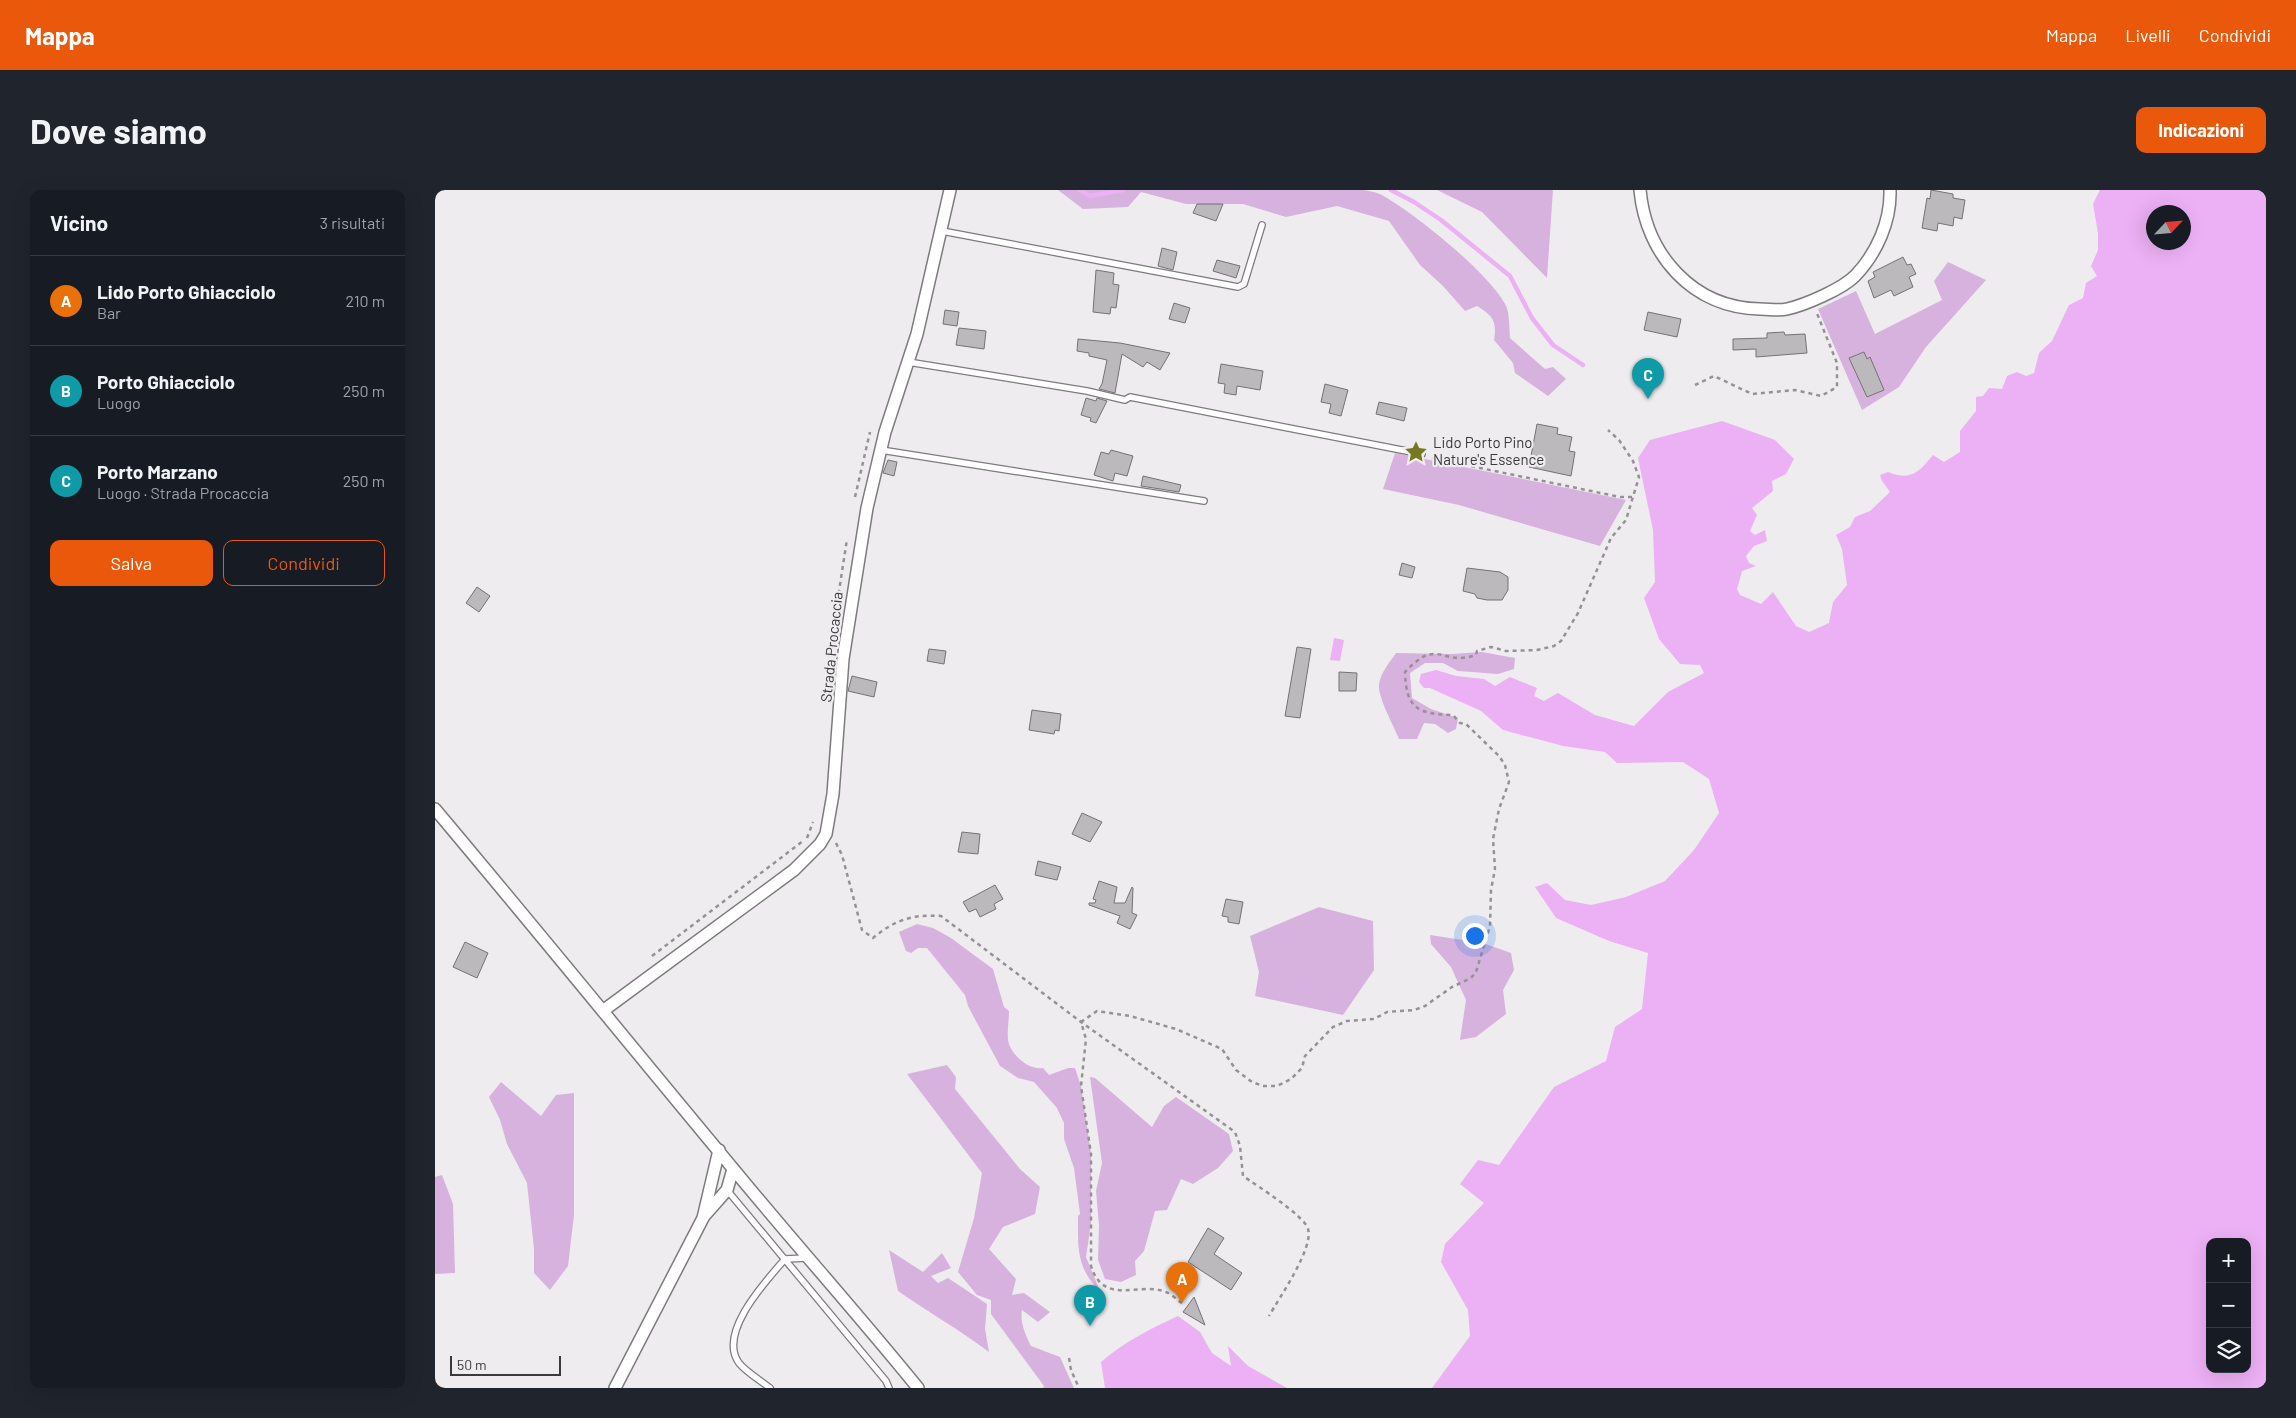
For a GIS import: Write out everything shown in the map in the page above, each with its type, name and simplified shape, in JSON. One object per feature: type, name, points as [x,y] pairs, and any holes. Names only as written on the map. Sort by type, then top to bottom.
[{"type":"street","name":"Strada Procaccia","points":[[604,1010],[794,870],[820,844],[826,834],[833,794],[847,633],[867,508],[881,450],[917,334],[942,232],[950,190]]},
{"type":"street","points":[[1641,190],[1642,211],[1652,237],[1669,265],[1685,283],[1712,299],[1743,309],[1786,310],[1811,301],[1854,277],[1881,239],[1891,202],[1890,190]]},
{"type":"street","points":[[435,809],[604,1010],[733,1169],[918,1388]]},
{"type":"street","points":[[703,1218],[719,1150]]},
{"type":"street","points":[[615,1388],[703,1218],[727,1190],[733,1169]]},
{"type":"lane","points":[[942,232],[1238,287],[1244,284],[1262,225]]},
{"type":"lane","points":[[908,362],[1087,391],[1125,400],[1130,397],[1422,454]]},
{"type":"lane","points":[[881,450],[1204,501]]},
{"type":"lane","points":[[727,1190],[886,1381],[889,1388]]},
{"type":"lane","points":[[769,1388],[739,1363],[733,1345],[735,1327],[766,1280],[785,1259],[810,1258]]},
{"type":"path","points":[[1695,385],[1714,376],[1752,394],[1795,390],[1821,396],[1837,387],[1837,363],[1811,301]]},
{"type":"path","points":[[1081,1022],[1097,1011],[1130,1016],[1175,1029],[1223,1050],[1236,1070],[1252,1082],[1263,1086],[1277,1086],[1291,1079],[1301,1068],[1305,1056],[1333,1027],[1347,1021],[1374,1019],[1387,1012],[1415,1010],[1425,1006],[1452,987],[1471,978],[1476,972],[1488,938],[1491,890],[1495,870],[1493,839],[1499,809],[1509,782],[1505,765],[1499,756],[1466,724],[1459,723],[1453,716],[1427,713],[1413,705],[1408,698],[1405,672],[1419,659],[1430,654],[1439,653],[1453,659],[1476,656],[1477,651],[1483,648],[1491,647],[1506,651],[1537,650],[1561,641],[1578,613],[1611,538],[1625,520],[1639,477],[1633,461],[1619,440],[1609,430]]},
{"type":"path","points":[[854,501],[865,448],[871,431]]},
{"type":"path","points":[[1422,454],[1425,457],[1633,497]]},
{"type":"path","points":[[828,664],[830,639],[849,530]]},
{"type":"path","points":[[651,958],[807,838],[814,819]]},
{"type":"path","points":[[826,834],[836,842],[842,855],[862,930],[873,938],[890,924],[913,916],[941,916],[1081,1022],[1235,1132],[1241,1146],[1243,1176],[1299,1217],[1308,1228],[1308,1243],[1269,1316]]},
{"type":"path","points":[[1081,1022],[1086,1039],[1081,1086],[1091,1154],[1091,1266],[1095,1278],[1104,1285],[1122,1291],[1166,1292],[1182,1303]]},
{"type":"path","points":[[1069,1358],[1071,1370],[1079,1388]]},
{"type":"shaded area","points":[[1058,190],[1363,190],[1380,194],[1412,215],[1467,260],[1496,291],[1507,307],[1510,338],[1545,369],[1553,367],[1566,379],[1548,396],[1515,373],[1513,363],[1494,340],[1495,328],[1490,316],[1477,306],[1465,311],[1443,286],[1420,265],[1389,221],[1337,206],[1286,217],[1243,204],[1186,204],[1141,192],[1128,207],[1083,209]]},
{"type":"shaded area","points":[[1437,190],[1553,190],[1547,278],[1482,212]]},
{"type":"shaded area","points":[[2100,190],[2266,190],[2266,1388],[1432,1388],[1470,1336],[1468,1310],[1441,1262],[1445,1244],[1484,1203],[1460,1184],[1478,1160],[1499,1165],[1554,1087],[1606,1061],[1615,1027],[1642,1009],[1648,953],[1609,941],[1556,918],[1535,887],[1547,883],[1565,900],[1591,905],[1626,897],[1665,881],[1694,850],[1719,813],[1709,779],[1683,762],[1617,763],[1605,752],[1563,746],[1503,730],[1481,711],[1430,688],[1424,688],[1419,682],[1421,674],[1436,670],[1456,676],[1484,679],[1495,686],[1510,677],[1537,688],[1534,696],[1544,701],[1558,693],[1595,715],[1634,726],[1668,692],[1704,673],[1700,665],[1680,664],[1659,639],[1644,598],[1655,582],[1653,530],[1638,458],[1650,440],[1722,421],[1775,440],[1794,459],[1786,474],[1772,481],[1773,491],[1752,508],[1757,515],[1750,531],[1755,535],[1765,530],[1767,541],[1754,546],[1746,556],[1749,563],[1756,566],[1742,571],[1737,589],[1740,595],[1761,604],[1773,592],[1796,626],[1809,632],[1829,623],[1833,602],[1847,585],[1842,549],[1836,535],[1850,527],[1855,517],[1870,511],[1890,492],[1880,475],[1888,472],[1903,476],[1913,474],[1923,467],[1933,455],[1944,462],[1960,452],[1960,431],[1976,411],[1976,397],[1983,396],[1989,388],[2002,389],[2007,376],[2017,372],[2026,376],[2034,373],[2039,353],[2052,341],[2069,305],[2083,298],[2086,283],[2097,276],[2091,266],[2098,250],[2098,233],[2093,204]]},
{"type":"shaded area","points":[[1948,262],[1986,280],[1926,347],[1899,387],[1862,410],[1818,309],[1856,291],[1875,334],[1942,300],[1934,281]]},
{"type":"shaded area","points":[[1395,453],[1626,500],[1600,546],[1459,505],[1383,489]]},
{"type":"shaded area","points":[[1334,638],[1344,640],[1340,661],[1330,660]]},
{"type":"shaded area","points":[[1482,652],[1515,658],[1514,669],[1498,674],[1458,671],[1443,663],[1425,663],[1410,673],[1412,698],[1431,709],[1458,718],[1456,729],[1448,733],[1435,724],[1424,723],[1417,739],[1399,739],[1379,689],[1382,675],[1396,653],[1451,654]]},
{"type":"shaded area","points":[[1319,907],[1373,921],[1374,970],[1343,1015],[1255,996],[1259,972],[1250,936]]},
{"type":"shaded area","points":[[917,924],[933,928],[951,938],[993,969],[1004,1007],[1009,1011],[1008,1040],[1016,1056],[1032,1067],[1043,1068],[1049,1075],[1068,1068],[1075,1068],[1081,1086],[1091,1154],[1091,1223],[1086,1257],[1100,1291],[1086,1274],[1082,1265],[1078,1227],[1078,1216],[1080,1214],[1074,1168],[1064,1139],[1064,1123],[1057,1108],[1034,1082],[1018,1078],[1000,1066],[968,1006],[965,995],[927,948],[918,948],[911,953],[906,951],[899,932]]},
{"type":"shaded area","points":[[1430,935],[1483,943],[1511,953],[1514,970],[1503,990],[1506,1014],[1476,1037],[1460,1040],[1466,1000],[1451,967],[1431,944]]},
{"type":"shaded area","points":[[947,1065],[956,1077],[955,1089],[1020,1169],[1040,1187],[1035,1214],[1003,1227],[989,1249],[1016,1279],[1012,1295],[1024,1293],[1050,1312],[1038,1322],[1022,1310],[1023,1328],[1031,1346],[1060,1357],[1074,1388],[1043,1388],[1044,1386],[991,1314],[991,1300],[977,1295],[958,1272],[974,1218],[982,1173],[907,1074]]},
{"type":"shaded area","points":[[1090,1077],[1095,1078],[1152,1127],[1164,1106],[1176,1097],[1229,1134],[1233,1151],[1218,1168],[1193,1184],[1181,1179],[1167,1210],[1155,1211],[1144,1251],[1135,1261],[1136,1275],[1121,1282],[1105,1279],[1098,1260],[1099,1225],[1096,1191],[1102,1163]]},
{"type":"shaded area","points":[[501,1082],[541,1116],[556,1095],[574,1093],[574,1215],[568,1266],[550,1290],[534,1273],[534,1249],[527,1183],[507,1144],[500,1120],[489,1097]]},
{"type":"shaded area","points":[[442,1175],[453,1204],[455,1273],[435,1274],[435,1177]]},
{"type":"shaded area","points":[[889,1250],[923,1272],[942,1253],[951,1268],[931,1276],[938,1283],[948,1278],[987,1304],[985,1329],[989,1352],[898,1291]]},
{"type":"shaded area","points":[[1178,1316],[1200,1332],[1212,1353],[1231,1366],[1228,1346],[1248,1366],[1287,1388],[1105,1388],[1101,1362],[1138,1336]]},
{"type":"building","points":[[1931,190],[1953,194],[1953,198],[1965,200],[1962,219],[1954,217],[1953,226],[1938,223],[1937,231],[1922,228],[1927,198],[1930,199]]},
{"type":"building","points":[[1197,204],[1223,204],[1216,221],[1193,213]]},
{"type":"building","points":[[1162,248],[1177,252],[1173,270],[1158,266]]},
{"type":"building","points":[[1903,257],[1907,265],[1911,264],[1916,274],[1909,277],[1913,287],[1894,296],[1891,290],[1874,298],[1868,281],[1875,277],[1873,272]]},
{"type":"building","points":[[1217,260],[1240,266],[1236,278],[1213,271]]},
{"type":"building","points":[[1096,270],[1114,273],[1113,284],[1119,285],[1116,308],[1111,307],[1110,314],[1093,312]]},
{"type":"building","points":[[1174,303],[1190,308],[1185,323],[1169,319]]},
{"type":"building","points":[[945,310],[959,312],[957,326],[943,324]]},
{"type":"building","points":[[1648,312],[1681,319],[1677,337],[1644,330]]},
{"type":"building","points":[[959,328],[986,331],[984,349],[956,345]]},
{"type":"building","points":[[1784,332],[1785,335],[1805,334],[1807,353],[1756,357],[1756,349],[1733,350],[1733,339],[1767,338],[1767,333]]},
{"type":"building","points":[[1078,339],[1120,343],[1170,353],[1160,370],[1147,362],[1143,367],[1122,354],[1115,393],[1099,389],[1102,384],[1107,360],[1089,356],[1089,353],[1077,351]]},
{"type":"building","points":[[1864,352],[1867,359],[1870,357],[1884,390],[1867,397],[1849,358]]},
{"type":"building","points":[[1221,364],[1263,371],[1260,390],[1237,386],[1236,395],[1224,393],[1225,384],[1218,383]]},
{"type":"building","points":[[1325,384],[1348,390],[1341,416],[1329,413],[1331,404],[1321,402]]},
{"type":"building","points":[[1086,398],[1096,401],[1097,398],[1107,401],[1096,423],[1090,421],[1091,418],[1081,415]]},
{"type":"building","points":[[1379,402],[1407,408],[1404,421],[1376,414]]},
{"type":"building","points":[[1537,424],[1558,428],[1557,434],[1572,437],[1569,451],[1575,452],[1571,476],[1529,467]]},
{"type":"building","points":[[1111,450],[1133,456],[1127,476],[1115,473],[1113,481],[1094,475],[1101,452],[1109,454]]},
{"type":"building","points":[[888,460],[897,462],[894,476],[883,473]]},
{"type":"building","points":[[1143,476],[1181,485],[1179,492],[1141,486]]},
{"type":"building","points":[[1402,563],[1415,567],[1412,578],[1399,575]]},
{"type":"building","points":[[1467,568],[1500,572],[1508,577],[1508,590],[1502,600],[1477,598],[1475,594],[1463,591]]},
{"type":"building","points":[[477,587],[490,596],[479,612],[466,603]]},
{"type":"building","points":[[1297,647],[1311,649],[1300,718],[1285,716]]},
{"type":"building","points":[[929,649],[946,651],[944,664],[927,661]]},
{"type":"building","points":[[1339,672],[1357,673],[1356,691],[1339,691]]},
{"type":"building","points":[[852,676],[877,682],[874,697],[848,691]]},
{"type":"building","points":[[1032,710],[1061,714],[1059,731],[1055,730],[1054,734],[1029,730]]},
{"type":"building","points":[[1082,813],[1102,822],[1090,842],[1072,834]]},
{"type":"building","points":[[962,832],[980,834],[978,854],[958,852]]},
{"type":"building","points":[[1038,861],[1061,867],[1057,880],[1035,875]]},
{"type":"building","points":[[1099,881],[1117,887],[1114,903],[1125,903],[1133,888],[1132,913],[1137,915],[1130,929],[1117,923],[1120,916],[1089,905],[1089,903],[1095,903],[1096,900],[1093,899]]},
{"type":"building","points":[[995,885],[1003,899],[994,904],[996,909],[980,917],[976,909],[969,912],[963,902]]},
{"type":"building","points":[[1226,899],[1243,902],[1239,924],[1228,922],[1228,917],[1222,916]]},
{"type":"building","points":[[465,942],[488,953],[477,978],[453,967]]},
{"type":"building","points":[[1208,1228],[1224,1238],[1214,1254],[1242,1273],[1231,1290],[1188,1262]]},
{"type":"building","points":[[1194,1297],[1205,1325],[1183,1312]]},
{"type":"waterway","points":[[1080,190],[1090,196],[1123,190]]},
{"type":"waterway","points":[[1391,190],[1414,202],[1441,220],[1510,276],[1532,318],[1553,345],[1583,365]]},
{"type":"place","name":"Porto Marzano","points":[[1648,399]]},
{"type":"place","name":"Lido Porto Pino Nature's Essence","points":[[1416,452]]},
{"type":"place","name":"Lido Porto Ghiacciolo","points":[[1182,1303]]},
{"type":"place","name":"Porto Ghiacciolo","points":[[1090,1326]]}]
